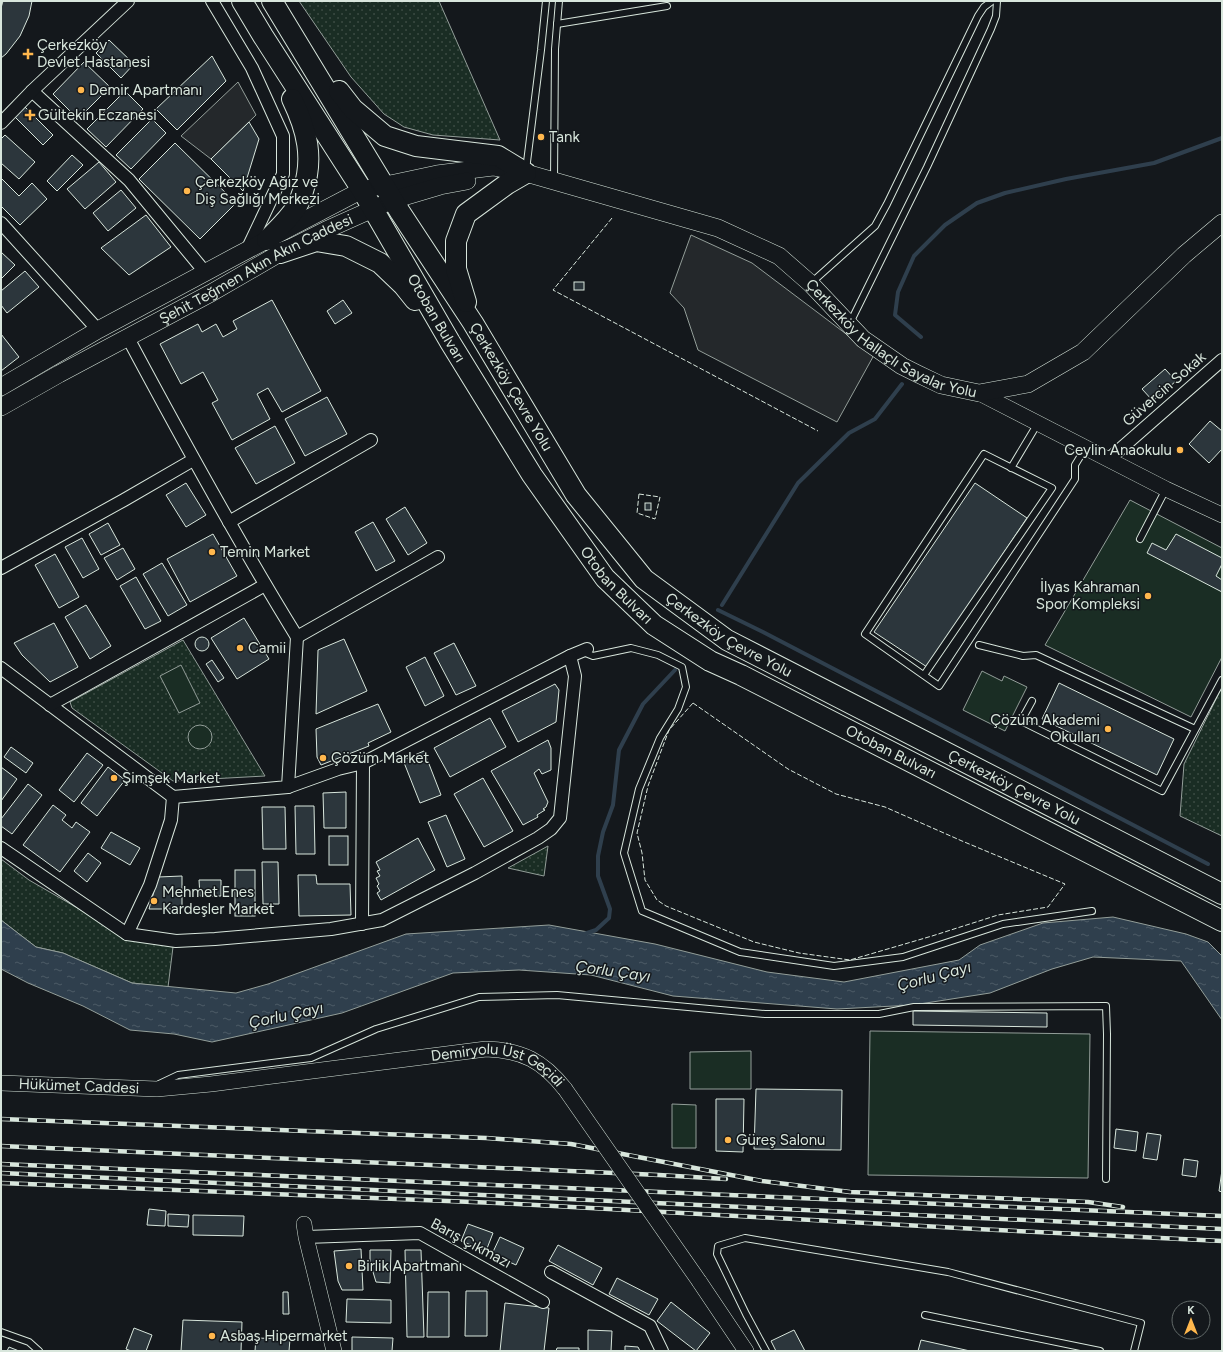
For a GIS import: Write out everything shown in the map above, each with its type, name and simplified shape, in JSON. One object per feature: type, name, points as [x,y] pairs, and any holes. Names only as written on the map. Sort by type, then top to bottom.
[{"type":"highway","name":"Otoban Bulvarı","points":[[242,1],[362,190],[450,342],[532,475],[604,578],[654,625],[710,661],[755,682],[1222,921]]},
{"type":"highway","points":[[272,1],[353,109],[385,136],[416,146],[498,156],[526,173],[507,184],[466,214],[456,241],[456,269],[473,323]]},
{"type":"highway","points":[[272,1],[388,192]]},
{"type":"highway","points":[[263,36],[304,128],[309,148],[305,184],[298,204],[283,225],[273,247]]},
{"type":"highway","name":"Çerkezköy Çevre Yolu","points":[[388,192],[473,323],[576,495],[644,579],[727,640],[1222,894]]},
{"type":"highway","points":[[273,247],[316,241],[346,246],[380,263],[402,285],[450,342]]},
{"type":"main road","name":"Şehit Teğmen Akın Akın Caddesi","points":[[1,407],[59,374],[211,293],[273,247],[362,190],[388,192],[526,173]]},
{"type":"main road","name":"Çerkezköy Hallaçlı Sayalar Yolu","points":[[526,173],[718,228],[779,256],[811,284],[863,339],[902,366],[941,385],[979,393],[1028,384],[1083,352],[1184,254],[1222,223]]},
{"type":"main road","name":"Şehit Teğmen Akın Akın Caddesi","points":[[1,387],[98,330],[247,250],[273,247],[326,230],[372,209],[388,192]]},
{"type":"street","points":[[1,123],[32,91],[128,1]]},
{"type":"street","points":[[212,1],[252,68],[283,136],[283,174],[247,250]]},
{"type":"street","points":[[32,91],[129,180],[200,266],[204,273]]},
{"type":"street","points":[[1,223],[98,330]]},
{"type":"street","points":[[128,338],[193,460],[265,586],[297,637],[288,787]]},
{"type":"street","name":"Güvercin Sokak","points":[[1108,459],[1222,360]]},
{"type":"street","points":[[979,393],[1166,489],[1222,516]]},
{"type":"street","points":[[229,522],[371,440]]},
{"type":"street","points":[[1,568],[193,460]]},
{"type":"street","points":[[297,637],[438,557]]},
{"type":"street","points":[[50,704],[265,586]]},
{"type":"street","points":[[1,668],[173,797],[288,787],[338,769],[362,763],[584,650]]},
{"type":"street","points":[[1,848],[127,934],[176,941],[324,930],[382,920],[474,873],[538,838],[551,829],[560,818],[575,676],[570,656]]},
{"type":"street","points":[[362,763],[362,924]]},
{"type":"street","points":[[127,934],[152,878],[171,820],[173,797]]},
{"type":"street","name":"Demiryolu Üst Geçidi","points":[[153,1089],[219,1084],[486,1049],[499,1049],[514,1052],[527,1057],[537,1062],[554,1075],[565,1089],[746,1351]]},
{"type":"street","name":"Hükümet Caddesi","points":[[1,1083],[153,1089]]},
{"type":"street","points":[[305,1230],[334,1351]]},
{"type":"street","name":"Barış Çıkmazı","points":[[305,1230],[420,1233],[543,1302]]},
{"type":"street","points":[[551,1272],[650,1326],[662,1351]]},
{"type":"lane","points":[[526,173],[546,1]]},
{"type":"lane","points":[[554,181],[555,48],[559,1]]},
{"type":"lane","points":[[811,284],[875,226],[978,16],[984,7],[992,1]]},
{"type":"lane","points":[[849,325],[927,167],[991,29],[996,16],[997,1]]},
{"type":"lane","points":[[557,24],[667,6]]},
{"type":"lane","points":[[1011,468],[1038,423]]},
{"type":"lane","points":[[924,675],[1052,488],[984,454],[865,634],[938,686],[1075,479],[1076,466],[1086,447]]},
{"type":"lane","points":[[1140,539],[1166,489]]},
{"type":"lane","points":[[979,645],[1023,656],[1036,655],[1195,730]]},
{"type":"lane","points":[[584,650],[593,656],[631,648],[658,655],[682,667],[686,688],[678,709],[660,738],[639,789],[624,853],[642,911],[740,952],[834,966],[903,957],[1003,924],[1092,911]]},
{"type":"lane","points":[[1032,701],[1021,721],[1162,791],[1222,680]]},
{"type":"lane","points":[[153,1089],[178,1075],[311,1058],[376,1029],[479,997],[557,995],[765,1014],[879,1014],[914,1007],[1106,1006],[1106,1179]]},
{"type":"lane","points":[[766,1351],[717,1254],[718,1246],[744,1238],[948,1272],[1141,1323],[1134,1351]]},
{"type":"lane","points":[[926,1315],[1100,1351]]},
{"type":"lane","points":[[1,1332],[29,1342],[39,1351]]},
{"type":"green space","points":[[299,1],[439,1],[500,140],[433,135],[404,127],[384,114],[351,77]]},
{"type":"green space","name":"İlyas Kahraman Spor Kompleksi","points":[[1130,500],[1222,548],[1222,657],[1191,717],[1045,645]]},
{"type":"green space","points":[[183,640],[265,776],[173,781],[72,708],[70,702]]},
{"type":"green space","points":[[181,665],[200,703],[179,713],[160,676]]},
{"type":"green space","points":[[982,671],[1002,681],[1004,676],[1027,687],[1005,731],[963,710]]},
{"type":"green space","points":[[1222,687],[1222,836],[1180,816],[1184,764]]},
{"type":"green space","points":[[200,725],[209,728],[212,737],[209,746],[200,749],[191,746],[188,737],[191,728]]},
{"type":"green space","points":[[548,846],[544,876],[508,868]]},
{"type":"green space","points":[[1,859],[29,880],[131,939],[173,947],[168,987],[132,983],[63,953],[36,947],[1,920]]},
{"type":"green space","points":[[870,1031],[1090,1034],[1088,1178],[868,1175]]},
{"type":"green space","points":[[751,1051],[751,1089],[690,1089],[690,1052]]},
{"type":"green space","points":[[672,1104],[696,1105],[696,1148],[672,1148]]},
{"type":"shaded area","points":[[238,82],[256,115],[211,159],[181,136]]},
{"type":"shaded area","points":[[691,235],[752,263],[874,355],[837,422],[698,350],[684,308],[670,293]]},
{"type":"water","name":"Çorlu Çayı","points":[[1113,917],[1186,934],[1208,942],[1222,956],[1222,1020],[1181,961],[1093,957],[1052,969],[990,993],[913,1005],[837,1009],[673,996],[591,975],[519,970],[453,973],[342,1013],[212,1042],[174,1034],[130,1030],[83,1006],[28,983],[1,969],[1,920],[36,947],[63,953],[132,983],[236,993],[268,984],[406,934],[549,925],[655,944],[767,972],[844,982],[959,960],[980,945],[1043,923]]},
{"type":"building","points":[[3,1],[32,1],[29,16],[20,36],[1,58],[1,8]]},
{"type":"building","points":[[109,40],[134,64],[121,78],[96,53]]},
{"type":"building","points":[[212,56],[226,81],[177,130],[156,109]]},
{"type":"building","name":"Demir Apartmanı","points":[[84,62],[110,87],[78,119],[53,94]]},
{"type":"building","points":[[125,91],[143,109],[106,147],[87,129]]},
{"type":"building","points":[[25,107],[53,135],[43,145],[15,117]]},
{"type":"building","points":[[152,119],[166,133],[131,169],[116,155]]},
{"type":"building","points":[[249,122],[259,139],[243,191],[211,159]]},
{"type":"building","points":[[5,135],[35,162],[19,179],[1,163],[1,139]]},
{"type":"building","name":"Çerkezköy Ağız ve Diş Sağlığı Merkezi","points":[[175,143],[236,203],[200,239],[139,179]]},
{"type":"building","points":[[72,155],[83,165],[57,191],[47,181]]},
{"type":"building","points":[[99,162],[116,182],[85,209],[67,189]]},
{"type":"building","points":[[1,178],[19,196],[32,183],[47,199],[20,225],[1,206]]},
{"type":"building","points":[[121,190],[136,208],[108,231],[93,213]]},
{"type":"building","points":[[146,215],[171,247],[129,275],[101,248]]},
{"type":"building","points":[[1,252],[15,265],[1,279]]},
{"type":"building","points":[[25,271],[39,287],[7,313],[1,305],[1,291]]},
{"type":"building","points":[[574,282],[584,282],[584,290],[574,290]]},
{"type":"building","points":[[272,300],[321,391],[282,412],[268,388],[257,394],[270,419],[232,440],[212,403],[218,400],[203,372],[181,384],[160,344],[198,324],[202,332],[216,324],[223,337],[237,329],[233,321]]},
{"type":"building","points":[[343,300],[352,313],[335,324],[327,311]]},
{"type":"building","points":[[1,334],[19,357],[1,371]]},
{"type":"building","points":[[1165,369],[1176,381],[1153,401],[1142,389]]},
{"type":"building","points":[[327,397],[347,434],[305,456],[285,419]]},
{"type":"building","points":[[1210,421],[1222,431],[1222,449],[1209,463],[1189,444]]},
{"type":"building","points":[[275,426],[295,463],[256,484],[235,448]]},
{"type":"building","points":[[186,483],[206,515],[186,527],[166,495]]},
{"type":"building","points":[[975,483],[1027,518],[927,667],[874,632]]},
{"type":"building","points":[[645,503],[651,503],[651,510],[645,510]]},
{"type":"building","points":[[405,507],[427,543],[408,555],[386,519]]},
{"type":"building","points":[[373,522],[395,561],[376,571],[355,532]]},
{"type":"building","points":[[108,523],[120,545],[101,555],[89,534]]},
{"type":"building","points":[[213,534],[237,576],[190,602],[167,559]]},
{"type":"building","points":[[1176,534],[1222,558],[1222,564],[1216,576],[1222,580],[1222,592],[1147,553],[1152,543],[1166,550]]},
{"type":"building","points":[[82,538],[99,569],[83,578],[65,547]]},
{"type":"building","points":[[123,548],[135,569],[117,580],[104,558]]},
{"type":"building","points":[[55,554],[79,597],[59,608],[35,565]]},
{"type":"building","points":[[162,563],[187,605],[168,616],[143,574]]},
{"type":"building","points":[[136,577],[161,621],[145,629],[120,586]]},
{"type":"building","points":[[86,605],[111,646],[90,659],[65,617]]},
{"type":"building","name":"Camii","points":[[244,618],[269,659],[237,679],[211,638]]},
{"type":"building","points":[[54,623],[78,667],[50,682],[22,655],[14,643]]},
{"type":"building","points":[[199,637],[205,637],[209,641],[209,647],[205,651],[199,651],[195,647],[195,641]]},
{"type":"building","points":[[344,639],[367,691],[316,714],[318,650]]},
{"type":"building","points":[[454,643],[476,686],[456,695],[434,653]]},
{"type":"building","points":[[425,657],[444,696],[425,706],[406,667]]},
{"type":"building","points":[[212,660],[224,678],[218,682],[206,664]]},
{"type":"building","name":"Çözüm Akademi Okulları","points":[[1059,683],[1174,739],[1157,775],[1042,719]]},
{"type":"building","points":[[555,684],[559,690],[556,722],[518,742],[502,711]]},
{"type":"building","points":[[378,704],[391,732],[368,743],[369,746],[321,765],[317,757],[316,729]]},
{"type":"building","points":[[490,718],[506,747],[450,777],[434,748]]},
{"type":"building","points":[[548,740],[551,748],[551,770],[542,774],[539,769],[534,773],[548,802],[546,807],[543,809],[545,810],[537,815],[538,817],[523,825],[491,771]]},
{"type":"building","points":[[11,747],[33,763],[26,773],[4,757]]},
{"type":"building","points":[[424,751],[441,795],[420,803],[403,760]]},
{"type":"building","points":[[87,753],[103,765],[74,802],[59,790]]},
{"type":"building","points":[[1,767],[17,779],[1,801]]},
{"type":"building","points":[[108,767],[125,780],[97,816],[81,803]]},
{"type":"building","points":[[483,778],[513,831],[484,847],[454,794]]},
{"type":"building","points":[[28,784],[42,795],[12,834],[1,826],[1,819]]},
{"type":"building","points":[[346,792],[346,828],[324,828],[323,793]]},
{"type":"building","points":[[53,805],[66,815],[62,820],[72,828],[76,822],[90,832],[60,872],[23,845]]},
{"type":"building","points":[[295,806],[314,806],[315,854],[296,854]]},
{"type":"building","points":[[262,807],[285,807],[286,849],[263,849]]},
{"type":"building","points":[[446,815],[465,859],[447,867],[428,822]]},
{"type":"building","points":[[111,832],[140,848],[130,865],[101,848]]},
{"type":"building","points":[[329,836],[348,836],[348,865],[329,865]]},
{"type":"building","points":[[418,838],[435,870],[381,900],[377,893],[380,891],[377,886],[379,884],[376,878],[380,876],[377,871],[380,870],[376,862]]},
{"type":"building","points":[[88,853],[101,863],[87,882],[74,871]]},
{"type":"building","points":[[262,862],[278,862],[279,904],[263,904]]},
{"type":"building","points":[[235,870],[255,870],[255,916],[235,916]]},
{"type":"building","points":[[298,875],[316,875],[317,884],[350,884],[351,915],[299,916]]},
{"type":"building","points":[[182,876],[182,909],[149,909],[158,877]]},
{"type":"building","points":[[199,880],[221,880],[221,896],[200,896]]},
{"type":"building","points":[[913,1011],[1047,1013],[1047,1027],[913,1025]]},
{"type":"building","points":[[756,1089],[842,1090],[841,1150],[754,1149]]},
{"type":"building","points":[[716,1099],[744,1099],[743,1152],[716,1151]]},
{"type":"building","points":[[1116,1129],[1138,1132],[1136,1151],[1114,1148]]},
{"type":"building","points":[[1147,1133],[1161,1135],[1157,1160],[1143,1158]]},
{"type":"building","points":[[1184,1159],[1198,1161],[1196,1177],[1182,1175]]},
{"type":"building","points":[[1222,1170],[1222,1192],[1219,1191]]},
{"type":"building","points":[[149,1209],[166,1211],[165,1226],[147,1225]]},
{"type":"building","points":[[168,1214],[189,1215],[188,1227],[168,1226]]},
{"type":"building","points":[[193,1215],[244,1216],[243,1236],[193,1235]]},
{"type":"building","points":[[468,1224],[493,1233],[486,1251],[461,1241]]},
{"type":"building","points":[[500,1237],[524,1248],[516,1265],[492,1254]]},
{"type":"building","points":[[558,1245],[602,1268],[593,1285],[549,1261]]},
{"type":"building","name":"Birlik Apartmanı","points":[[361,1249],[363,1290],[342,1290],[338,1281],[334,1251]]},
{"type":"building","points":[[370,1250],[391,1250],[390,1283],[376,1282],[370,1262]]},
{"type":"building","points":[[405,1250],[421,1250],[424,1337],[407,1337]]},
{"type":"building","points":[[617,1278],[658,1299],[649,1315],[609,1294]]},
{"type":"building","points":[[466,1291],[487,1291],[487,1336],[465,1336]]},
{"type":"building","points":[[283,1292],[288,1292],[289,1314],[283,1314]]},
{"type":"building","points":[[428,1292],[449,1292],[449,1337],[427,1337]]},
{"type":"building","points":[[347,1299],[391,1300],[391,1323],[346,1322]]},
{"type":"building","points":[[671,1302],[710,1333],[696,1351],[657,1321]]},
{"type":"building","points":[[505,1303],[549,1308],[544,1351],[500,1351]]},
{"type":"building","name":"Asbaş Hipermarket","points":[[183,1320],[242,1322],[241,1351],[181,1351]]},
{"type":"building","points":[[134,1328],[152,1335],[146,1351],[131,1351],[126,1349]]},
{"type":"building","points":[[588,1330],[612,1331],[611,1351],[588,1351]]},
{"type":"building","points":[[794,1330],[805,1351],[776,1351],[771,1341]]},
{"type":"building","points":[[352,1337],[393,1338],[392,1351],[352,1351]]},
{"type":"building","points":[[256,1338],[290,1339],[289,1351],[255,1351]]},
{"type":"building","points":[[921,1340],[970,1351],[918,1351]]},
{"type":"building","points":[[625,1346],[638,1347],[640,1351],[625,1351]]},
{"type":"building","points":[[9,1347],[19,1351],[7,1351]]},
{"type":"building","points":[[557,1348],[579,1348],[579,1351],[556,1351]]},
{"type":"waterway","points":[[921,337],[895,315],[898,292],[914,256],[945,225],[977,203],[1005,193],[1066,179],[1154,163],[1222,138]]},
{"type":"waterway","points":[[722,605],[798,483],[849,433],[875,419],[902,384]]},
{"type":"waterway","points":[[718,610],[1208,864]]},
{"type":"waterway","points":[[584,934],[596,930],[609,918],[610,909],[598,876],[598,856],[603,832],[613,805],[619,750],[643,704],[675,670]]},
{"type":"railway","points":[[1,1119],[486,1138],[571,1144],[762,1181],[850,1192],[1088,1202],[1123,1207]]},
{"type":"railway","points":[[1,1146],[726,1179]]},
{"type":"railway","points":[[1,1164],[1222,1216]]},
{"type":"railway","points":[[1,1173],[1222,1229]]},
{"type":"railway","points":[[1,1183],[497,1203],[1222,1241]]},
{"type":"fence","points":[[612,218],[553,290],[818,431]]},
{"type":"fence","points":[[639,494],[660,497],[655,519],[637,513],[639,494]]},
{"type":"fence","points":[[693,703],[788,769],[836,794],[885,807],[1065,884],[1048,907],[998,915],[850,960],[799,953],[754,942],[666,906],[657,900],[645,880],[642,853],[637,833],[648,786],[669,730],[693,703]]},
{"type":"place","name":"Çerkezköy Devlet Hastanesi","points":[[28,54]]},
{"type":"place","name":"Demir Apartmanı","points":[[81,90]]},
{"type":"place","name":"Gültekin Eczanesi","points":[[30,115]]},
{"type":"place","name":"Tank","points":[[541,137]]},
{"type":"place","name":"Çerkezköy Ağız ve Diş Sağlığı Merkezi","points":[[187,191]]},
{"type":"place","name":"Ceylin Anaokulu","points":[[1180,450]]},
{"type":"place","name":"Temin Market","points":[[212,552]]},
{"type":"place","name":"İlyas Kahraman Spor Kompleksi","points":[[1148,596]]},
{"type":"place","name":"Camii","points":[[240,648]]},
{"type":"place","name":"Çözüm Akademi Okulları","points":[[1108,729]]},
{"type":"place","name":"Çözüm Market","points":[[323,758]]},
{"type":"place","name":"Şimşek Market","points":[[114,778]]},
{"type":"place","name":"Mehmet Enes Kardeşler Market","points":[[154,901]]},
{"type":"place","name":"Güreş Salonu","points":[[728,1140]]},
{"type":"place","name":"Birlik Apartmanı","points":[[349,1266]]},
{"type":"place","name":"Asbaş Hipermarket","points":[[212,1336]]}]
